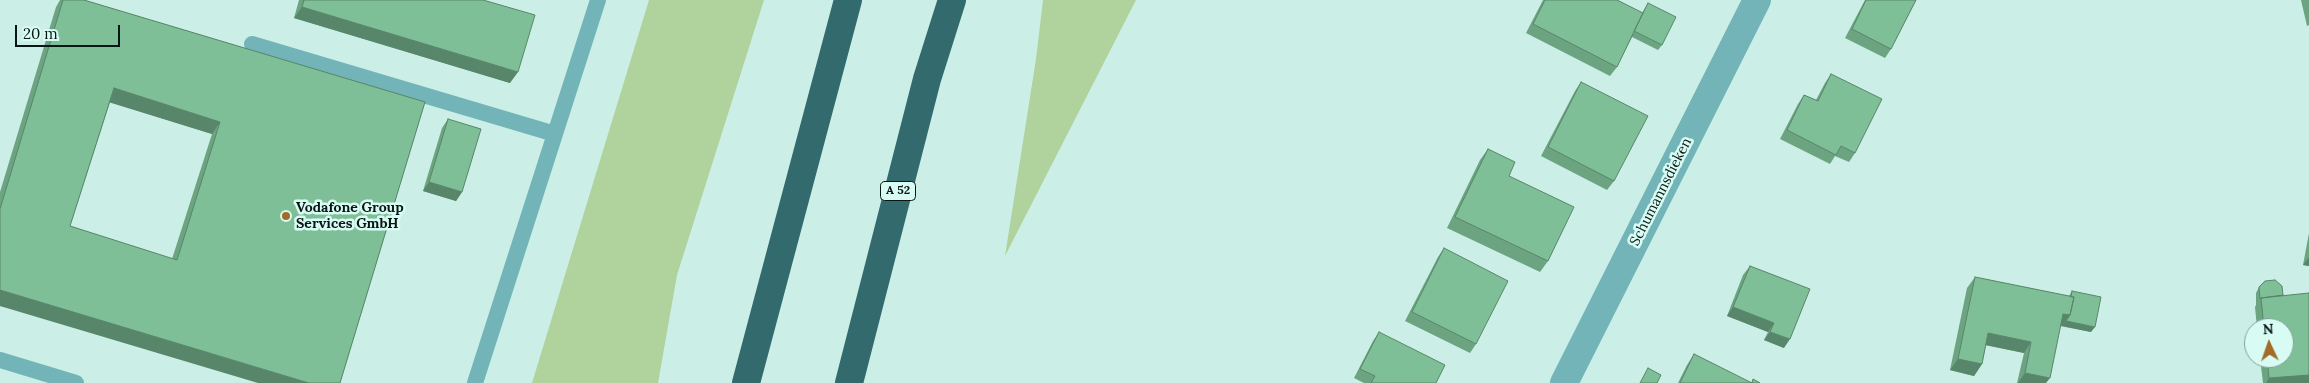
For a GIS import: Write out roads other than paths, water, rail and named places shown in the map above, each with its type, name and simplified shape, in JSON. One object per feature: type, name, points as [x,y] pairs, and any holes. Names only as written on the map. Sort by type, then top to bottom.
[{"type":"highway","points":[[746,383],[848,0]]},
{"type":"highway","name":"A 52","points":[[849,383],[927,80],[952,0]]},
{"type":"street","name":"Schumannsdieken","points":[[1564,383],[1757,0]]},
{"type":"lane","points":[[475,383],[598,0]]},
{"type":"lane","points":[[252,44],[555,134]]},
{"type":"lane","points":[[0,360],[76,383]]},
{"type":"place","name":"Vodafone Group Services GmbH","points":[[286,216]]}]
